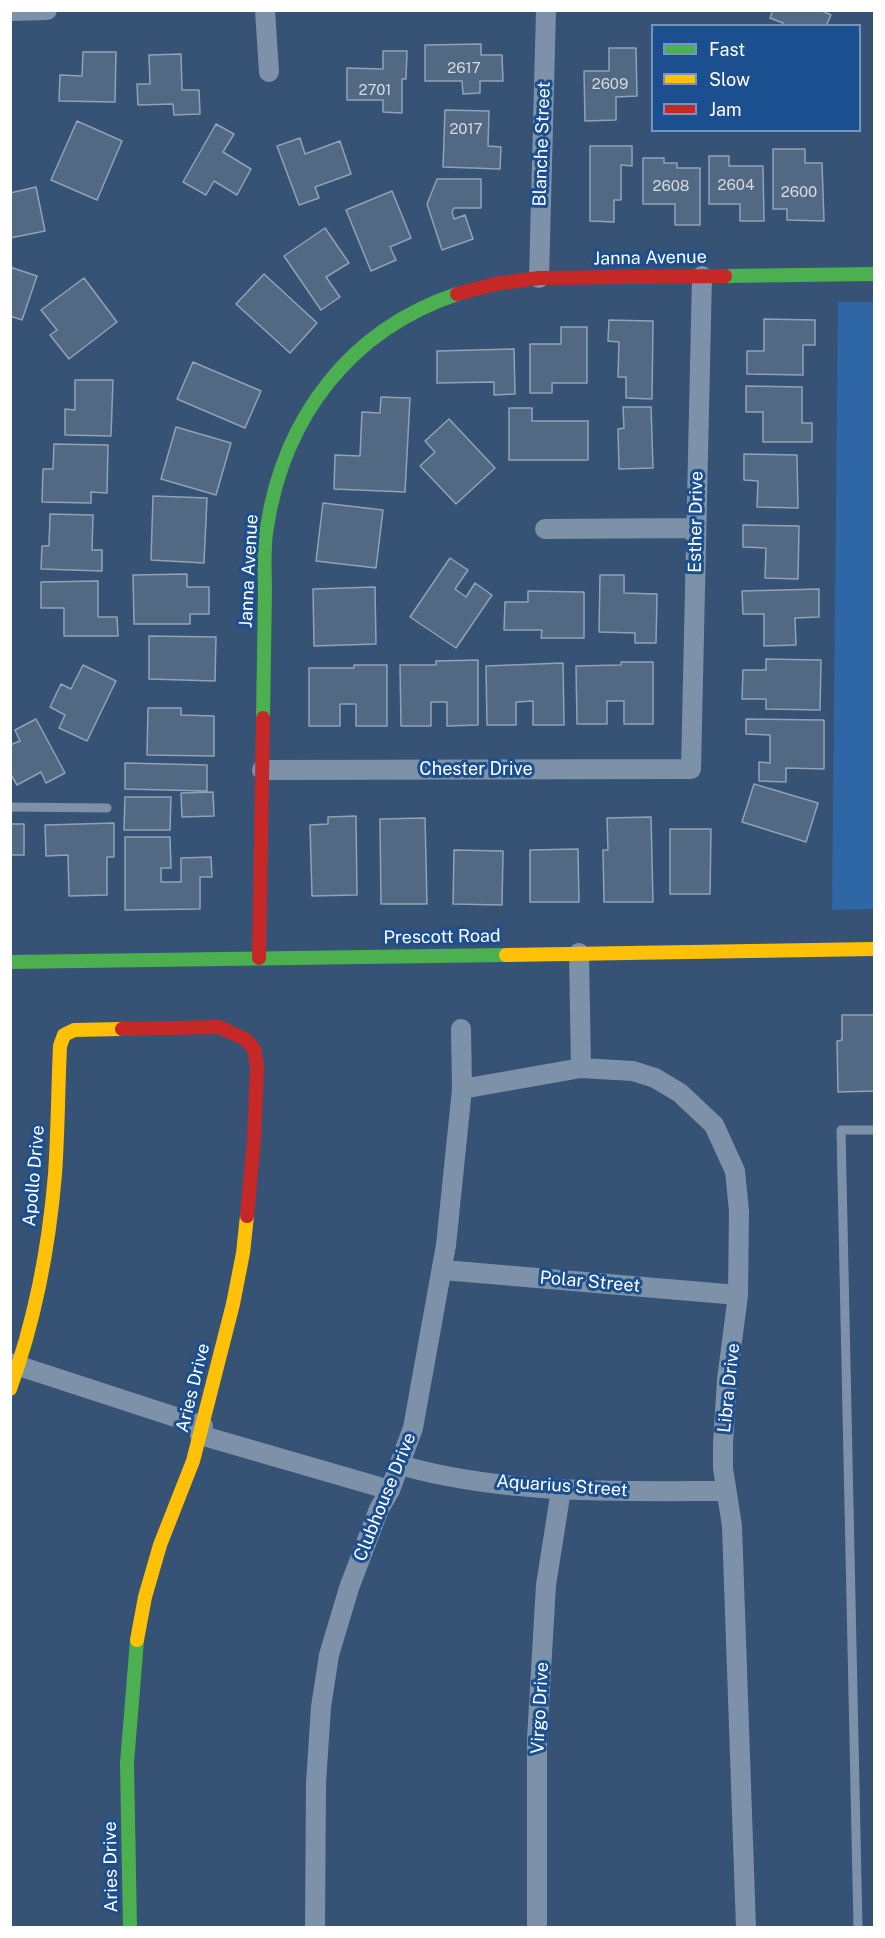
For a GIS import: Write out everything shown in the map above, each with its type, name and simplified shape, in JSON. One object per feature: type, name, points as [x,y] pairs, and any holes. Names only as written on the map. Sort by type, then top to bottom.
[{"type":"street","points":[[10,11],[47,10]]},
{"type":"street","points":[[265,10],[269,72]]},
{"type":"street","name":"Blanche Street","points":[[539,278],[546,10]]},
{"type":"street","name":"Janna Avenue","points":[[260,958],[267,530],[274,489],[286,454],[301,421],[326,382],[354,353],[383,329],[413,312],[454,294],[499,283],[539,278],[874,274]]},
{"type":"street","name":"Esther Drive","points":[[691,769],[702,276]]},
{"type":"street","points":[[545,529],[696,528]]},
{"type":"street","name":"Chester Drive","points":[[262,770],[691,769]]},
{"type":"street","name":"Prescott Road","points":[[10,962],[874,949]]},
{"type":"street","points":[[579,953],[581,1068]]},
{"type":"street","name":"Aries Drive","points":[[64,1035],[74,1030],[219,1027],[245,1039],[254,1049],[257,1066],[254,1140],[243,1253],[233,1304],[193,1461],[160,1545],[145,1597],[135,1648],[127,1763],[130,1928]]},
{"type":"street","name":"Clubhouse Drive","points":[[315,1928],[316,1783],[321,1707],[329,1655],[348,1588],[379,1509],[400,1466],[413,1428],[443,1270],[462,1089],[461,1029]]},
{"type":"street","name":"Apollo Drive","points":[[10,1389],[37,1290],[48,1229],[55,1174],[60,1046],[64,1035]]},
{"type":"street","name":"Libra Drive","points":[[462,1089],[581,1068],[633,1071],[655,1078],[680,1093],[714,1125],[735,1171],[739,1211],[738,1295],[727,1380],[723,1468],[732,1526],[746,1928]]},
{"type":"street","name":"Polar Street","points":[[443,1270],[738,1295]]},
{"type":"street","points":[[15,1364],[201,1431],[390,1490]]},
{"type":"street","name":"Aquarius Street","points":[[400,1466],[439,1476],[561,1490],[726,1491]]},
{"type":"street","name":"Virgo Drive","points":[[537,1928],[537,1739],[546,1585],[561,1490]]},
{"type":"lane","points":[[10,807],[107,808]]},
{"type":"lane","points":[[858,1928],[842,1130],[874,1130]]},
{"type":"shaded area","points":[[838,302],[874,302],[874,909],[832,910]]},
{"type":"building","points":[[773,10],[820,10],[831,15],[827,24],[783,24],[770,18]]},
{"type":"building","points":[[481,44],[481,55],[502,55],[503,81],[480,81],[480,93],[463,94],[462,81],[425,81],[425,45]]},
{"type":"building","points":[[609,48],[636,48],[637,96],[616,97],[616,120],[585,121],[584,71],[609,71]]},
{"type":"building","points":[[383,51],[407,51],[406,79],[402,79],[402,113],[383,112],[383,100],[347,100],[347,68],[383,69]]},
{"type":"building","points":[[83,52],[116,52],[115,102],[59,101],[60,75],[82,76]]},
{"type":"building","points":[[181,54],[182,90],[199,90],[200,114],[174,115],[173,104],[138,105],[137,84],[150,84],[149,55]]},
{"type":"building","points":[[445,110],[489,111],[488,146],[501,147],[500,169],[443,167]]},
{"type":"building","points":[[77,121],[122,141],[97,200],[51,180]]},
{"type":"building","points":[[216,124],[234,134],[223,152],[251,169],[237,195],[214,181],[206,195],[183,182]]},
{"type":"building","points":[[300,138],[305,154],[340,141],[351,174],[315,187],[319,198],[299,205],[277,146]]},
{"type":"building","points":[[590,146],[632,146],[632,166],[621,165],[621,200],[614,200],[614,222],[590,221]]},
{"type":"building","points":[[773,149],[805,149],[805,163],[822,163],[824,221],[787,220],[787,209],[773,209]]},
{"type":"building","points":[[709,156],[729,156],[729,166],[763,166],[764,221],[740,221],[740,204],[709,204]]},
{"type":"building","points":[[643,158],[664,158],[664,163],[677,163],[677,168],[700,168],[700,225],[675,225],[675,204],[643,204]]},
{"type":"building","points":[[437,179],[481,179],[481,208],[454,208],[452,212],[454,219],[465,215],[473,239],[442,250],[427,204]]},
{"type":"building","points":[[36,187],[45,231],[10,238],[10,193]]},
{"type":"building","points":[[392,191],[411,238],[390,247],[396,260],[371,271],[346,210]]},
{"type":"building","points":[[325,228],[349,263],[326,277],[340,297],[321,310],[284,256]]},
{"type":"building","points":[[10,267],[37,276],[22,320],[10,316]]},
{"type":"building","points":[[264,274],[317,323],[290,353],[236,304]]},
{"type":"building","points":[[84,278],[117,322],[69,359],[50,335],[57,330],[41,310]]},
{"type":"building","points":[[764,319],[815,320],[815,345],[803,345],[803,375],[747,374],[747,351],[764,351]]},
{"type":"building","points":[[609,320],[653,321],[652,399],[626,398],[626,377],[618,377],[619,342],[608,341]]},
{"type":"building","points":[[561,327],[587,327],[587,383],[552,383],[552,393],[530,393],[530,344],[561,344]]},
{"type":"building","points":[[514,349],[515,394],[494,395],[494,382],[437,383],[437,351]]},
{"type":"building","points":[[193,362],[261,391],[245,428],[177,399]]},
{"type":"building","points":[[75,380],[113,380],[111,436],[65,435],[65,409],[75,410]]},
{"type":"building","points":[[746,386],[802,387],[802,423],[812,423],[812,442],[763,442],[763,412],[746,412]]},
{"type":"building","points":[[381,397],[410,398],[405,492],[334,489],[335,455],[360,456],[362,412],[380,413]]},
{"type":"building","points":[[623,407],[651,407],[653,468],[619,469],[618,429],[624,428]]},
{"type":"building","points":[[509,408],[532,408],[532,421],[588,421],[588,460],[509,460]]},
{"type":"building","points":[[449,419],[495,468],[456,504],[420,466],[435,452],[425,441]]},
{"type":"building","points":[[176,427],[231,443],[216,495],[161,479]]},
{"type":"building","points":[[54,444],[108,445],[107,493],[91,492],[91,503],[42,502],[43,469],[53,469]]},
{"type":"building","points":[[744,454],[797,455],[798,508],[757,507],[758,481],[744,480]]},
{"type":"building","points":[[153,496],[207,498],[204,563],[151,560]]},
{"type":"building","points":[[323,503],[383,510],[376,568],[316,561]]},
{"type":"building","points":[[50,514],[93,515],[92,550],[102,550],[102,571],[41,569],[42,546],[49,546]]},
{"type":"building","points":[[743,525],[799,526],[798,579],[765,578],[766,548],[743,547]]},
{"type":"building","points":[[450,558],[468,570],[455,589],[466,597],[475,583],[492,595],[456,648],[410,617]]},
{"type":"building","points":[[187,574],[187,587],[209,587],[209,614],[190,614],[190,624],[134,624],[133,575]]},
{"type":"building","points":[[600,575],[624,575],[624,593],[657,594],[656,643],[635,643],[635,633],[599,632]]},
{"type":"building","points":[[98,581],[98,617],[117,617],[118,636],[64,636],[64,608],[41,608],[41,582]]},
{"type":"building","points":[[375,587],[376,644],[314,646],[313,589]]},
{"type":"building","points":[[819,589],[819,617],[795,618],[796,645],[764,646],[764,614],[743,614],[742,591]]},
{"type":"building","points":[[528,591],[584,592],[584,638],[541,638],[542,630],[504,630],[505,602],[528,602]]},
{"type":"building","points":[[149,636],[216,637],[215,681],[149,679]]},
{"type":"building","points":[[766,659],[821,660],[820,710],[766,709],[766,699],[742,699],[743,670],[766,670]]},
{"type":"building","points":[[478,660],[478,725],[447,726],[447,702],[431,702],[431,726],[401,726],[400,665],[436,665],[436,661]]},
{"type":"building","points":[[621,662],[653,662],[653,724],[624,724],[624,701],[607,701],[607,724],[577,724],[576,666],[621,665]]},
{"type":"building","points":[[563,663],[564,725],[533,725],[533,701],[516,702],[516,725],[487,725],[486,666]]},
{"type":"building","points":[[83,665],[116,681],[87,741],[59,728],[65,715],[50,707],[61,684],[71,689]]},
{"type":"building","points":[[354,665],[387,665],[387,726],[356,726],[356,704],[340,704],[340,726],[309,726],[309,668],[354,668]]},
{"type":"building","points":[[148,708],[181,708],[181,715],[214,716],[214,756],[147,755]]},
{"type":"building","points":[[36,719],[65,773],[46,783],[41,772],[17,785],[10,773],[10,745],[20,741],[15,730]]},
{"type":"building","points":[[746,719],[824,720],[824,769],[786,768],[786,782],[759,781],[759,762],[770,763],[770,735],[746,734]]},
{"type":"building","points":[[125,763],[207,765],[207,791],[125,789]]},
{"type":"building","points":[[754,784],[818,803],[806,842],[742,822]]},
{"type":"building","points":[[213,792],[214,816],[182,817],[181,793]]},
{"type":"building","points":[[125,797],[171,797],[170,830],[124,830]]},
{"type":"building","points":[[356,816],[357,895],[312,896],[310,825],[328,824],[328,817]]},
{"type":"building","points":[[651,817],[653,902],[604,902],[603,850],[608,850],[607,818]]},
{"type":"building","points":[[425,818],[427,904],[381,904],[380,819]]},
{"type":"building","points":[[114,823],[114,857],[107,857],[107,895],[69,896],[68,855],[46,856],[45,825]]},
{"type":"building","points":[[10,824],[24,824],[24,855],[10,855]]},
{"type":"building","points":[[670,829],[711,829],[710,894],[670,894]]},
{"type":"building","points":[[125,837],[170,837],[171,868],[161,868],[161,882],[181,882],[181,858],[211,857],[212,877],[200,877],[200,909],[125,910]]},
{"type":"building","points":[[578,849],[579,902],[530,902],[530,850]]},
{"type":"building","points":[[454,850],[503,851],[502,905],[453,904]]},
{"type":"building","points":[[842,1015],[874,1015],[874,1091],[838,1092],[837,1041],[842,1040]]},
{"type":"traffic: fast","points":[[725,276],[874,274]]},
{"type":"traffic: fast","points":[[263,718],[265,542],[276,487],[289,449],[306,414],[328,383],[354,355],[385,330],[419,310],[457,294]]},
{"type":"traffic: fast","points":[[10,962],[506,955]]},
{"type":"traffic: fast","points":[[130,1928],[127,1763],[137,1640]]},
{"type":"traffic: slow","points":[[506,955],[874,949]]},
{"type":"traffic: slow","points":[[10,1389],[34,1310],[49,1229],[56,1158],[60,1046],[64,1035],[74,1030],[122,1029]]},
{"type":"traffic: slow","points":[[137,1640],[145,1597],[160,1545],[193,1461],[233,1304],[243,1253],[247,1216]]},
{"type":"traffic: jam","points":[[457,294],[495,284],[539,278],[725,276]]},
{"type":"traffic: jam","points":[[259,958],[263,718]]},
{"type":"traffic: jam","points":[[122,1029],[219,1027],[245,1039],[254,1049],[257,1066],[254,1140],[247,1216]]}]
